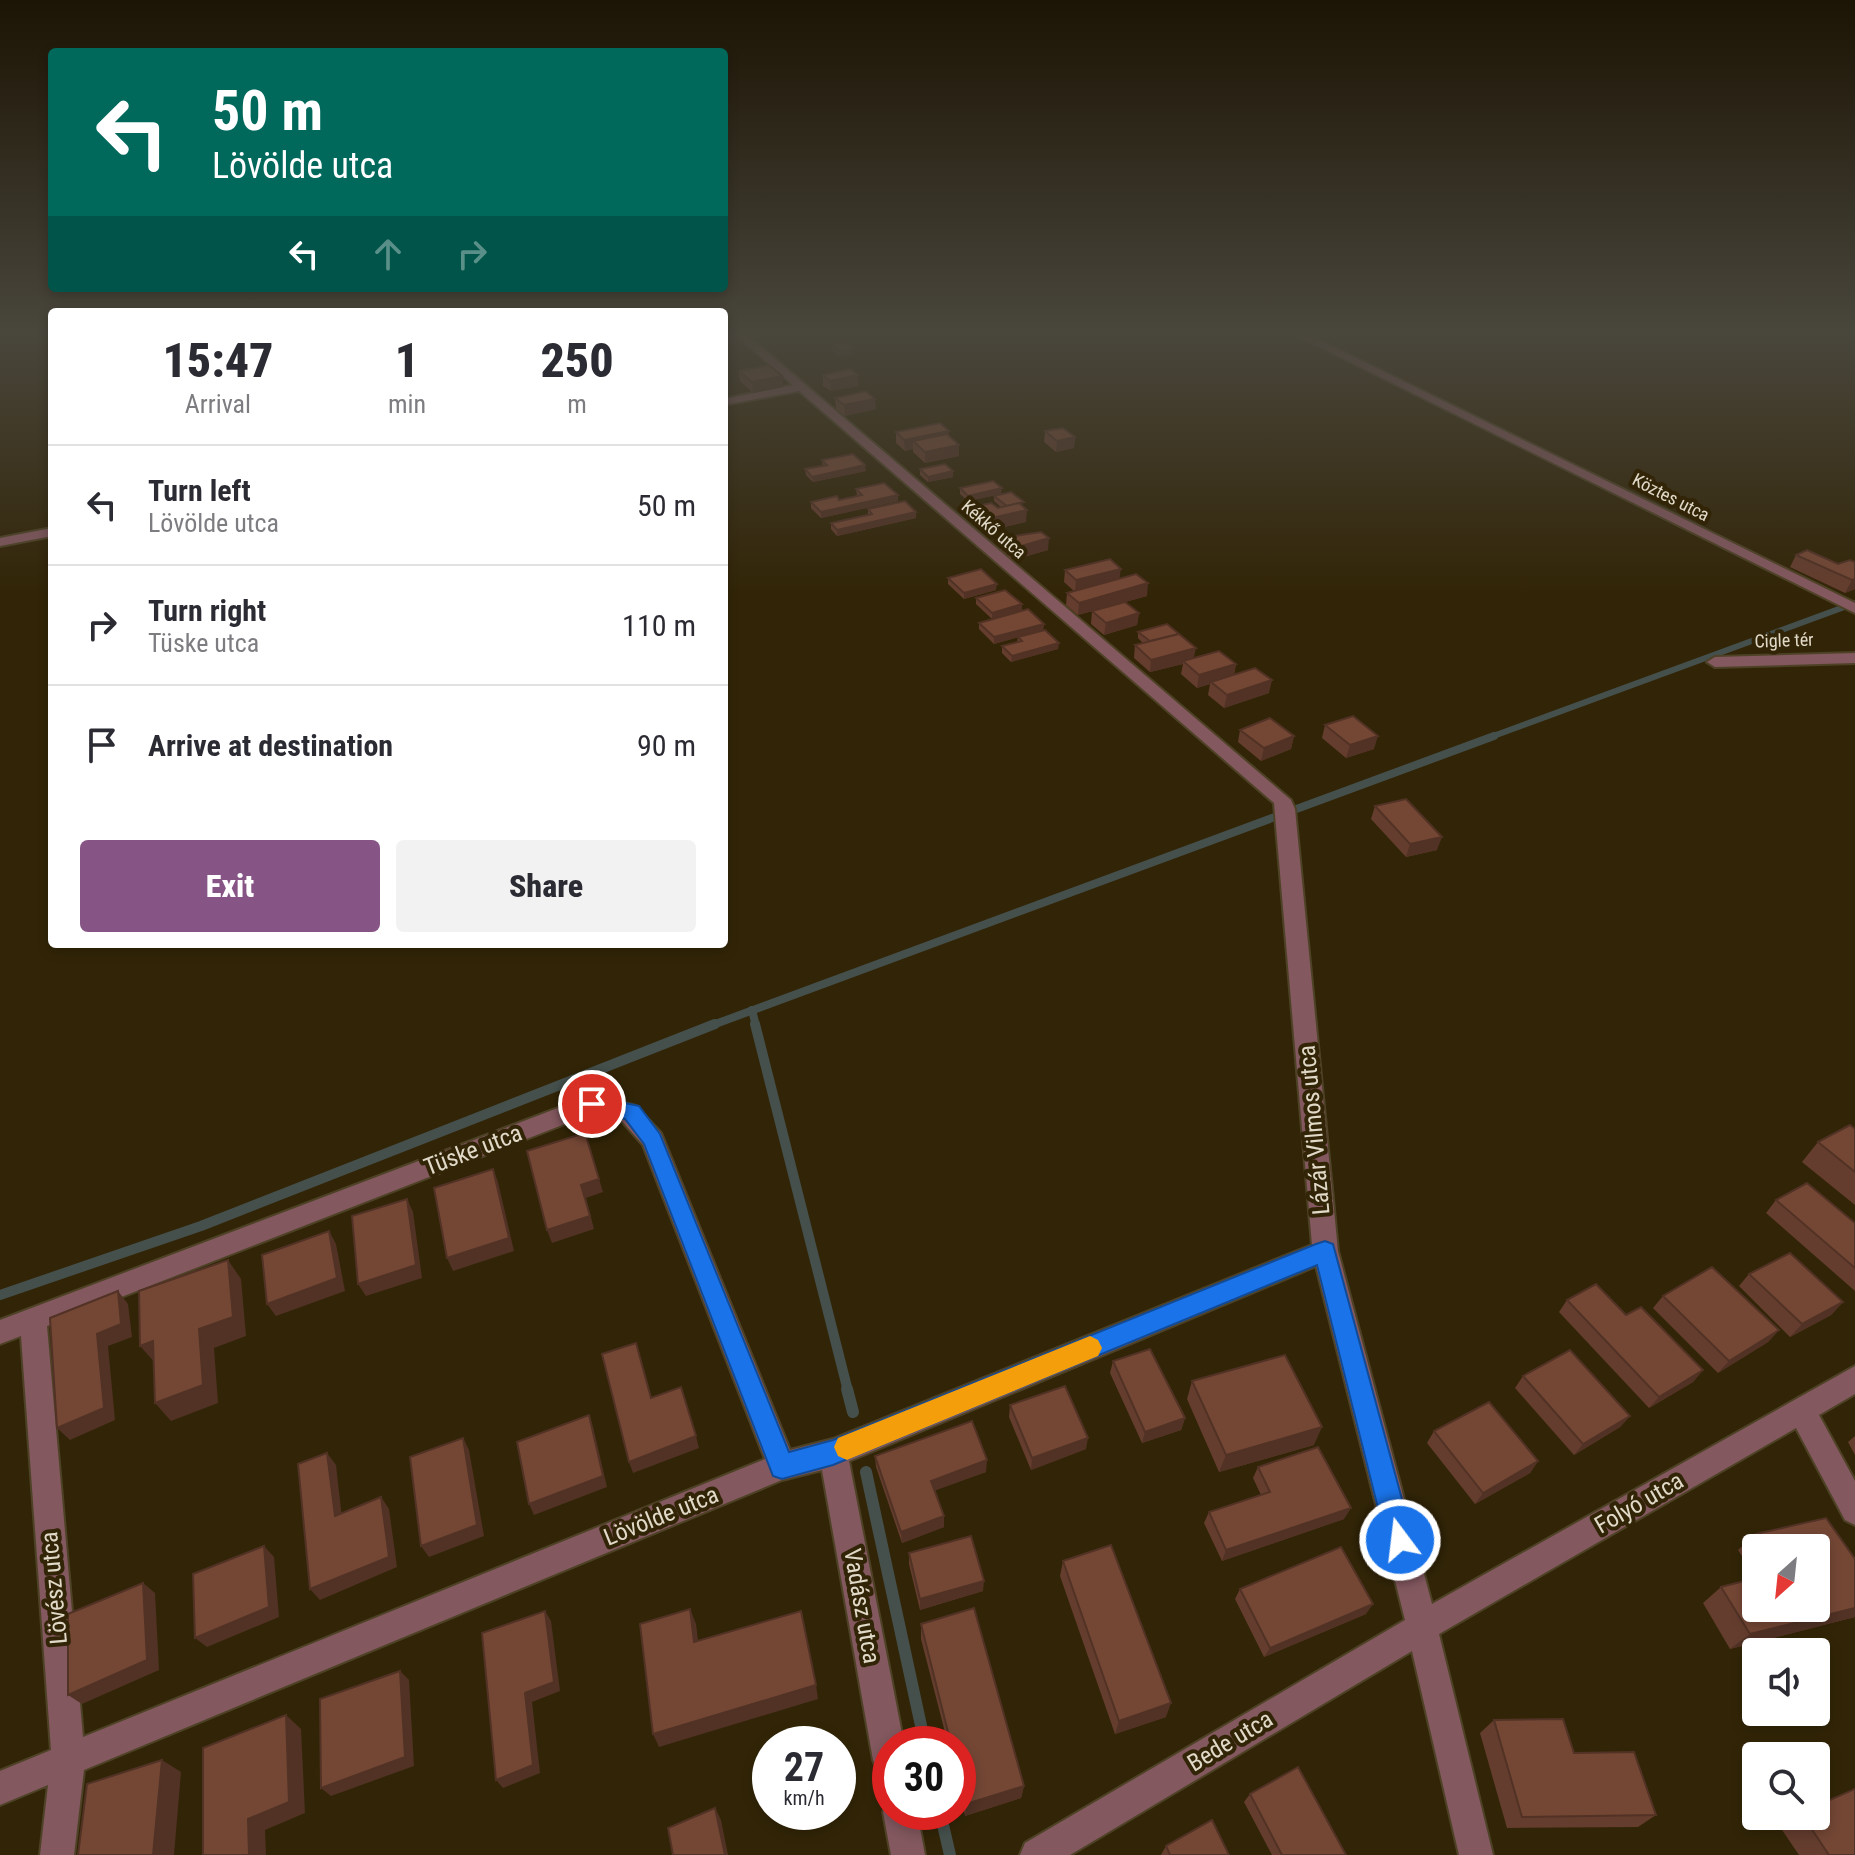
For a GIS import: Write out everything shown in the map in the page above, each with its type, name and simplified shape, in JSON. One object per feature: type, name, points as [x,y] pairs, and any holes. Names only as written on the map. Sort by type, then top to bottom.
[{"type":"street","name":"Kékkő utca","points":[[840,421],[1224,752]]},
{"type":"street","name":"Köztes utca","points":[[1473,421],[1855,609]]},
{"type":"street","points":[[0,542],[48,533]]},
{"type":"street","name":"Cigle tér","points":[[1715,662],[1855,658]]},
{"type":"street","name":"Lázár Vilmos utca","points":[[1224,752],[1282,800],[1287,816],[1325,1251],[1422,1627],[1476,1855]]},
{"type":"street","name":"Tüske utca","points":[[0,1332],[592,1104],[614,1107],[631,1112],[653,1140],[782,1466]]},
{"type":"street","name":"Lövölde utca","points":[[0,1788],[782,1466],[833,1453],[1325,1251]]},
{"type":"street","name":"Lövész utca","points":[[33,1320],[68,1761],[57,1855]]},
{"type":"street","name":"Folyó utca","points":[[1422,1627],[1855,1379]]},
{"type":"street","points":[[1801,1410],[1855,1510]]},
{"type":"street","name":"Vadász utca","points":[[833,1453],[884,1726]]},
{"type":"street","name":"Bede utca","points":[[1037,1855],[1422,1627]]},
{"type":"street","points":[[903,1830],[908,1855]]},
{"type":"building","points":[[940,423],[949,431],[904,440],[896,432]]},
{"type":"building","points":[[1063,428],[1075,437],[1057,441],[1045,431]]},
{"type":"building","points":[[947,434],[959,445],[925,452],[913,441]]},
{"type":"building","points":[[853,454],[865,465],[812,477],[805,469],[827,465],[822,460]]},
{"type":"building","points":[[945,464],[953,471],[928,477],[920,469]]},
{"type":"building","points":[[993,481],[1002,488],[968,496],[960,488]]},
{"type":"building","points":[[884,483],[898,495],[821,512],[811,502],[837,496],[839,500],[862,495],[856,489]]},
{"type":"building","points":[[1011,492],[1024,502],[1007,506],[994,496]]},
{"type":"building","points":[[905,501],[916,512],[837,530],[831,523],[872,514],[868,509]]},
{"type":"building","points":[[991,503],[998,508],[1019,503],[1027,510],[987,519],[973,507]]},
{"type":"building","points":[[1041,532],[1049,538],[1014,548],[1002,538]]},
{"type":"building","points":[[1807,550],[1838,564],[1850,560],[1855,562],[1855,579],[1796,555]]},
{"type":"building","points":[[1110,559],[1121,569],[1076,580],[1065,570]]},
{"type":"building","points":[[981,569],[997,584],[964,593],[948,578]]},
{"type":"building","points":[[1136,574],[1148,583],[1079,603],[1067,593]]},
{"type":"building","points":[[1005,590],[1022,604],[992,613],[976,598]]},
{"type":"building","points":[[1125,602],[1139,613],[1106,623],[1092,611]]},
{"type":"building","points":[[1028,609],[1044,624],[994,637],[979,623]]},
{"type":"building","points":[[1167,624],[1179,634],[1150,641],[1138,632]]},
{"type":"building","points":[[1045,630],[1059,643],[1012,656],[1002,646],[1022,641],[1018,637]]},
{"type":"building","points":[[1179,634],[1196,648],[1151,660],[1135,645]]},
{"type":"building","points":[[1219,651],[1236,664],[1199,675],[1183,661]]},
{"type":"building","points":[[1255,668],[1272,680],[1227,695],[1211,682]]},
{"type":"building","points":[[1353,716],[1378,736],[1350,745],[1325,725]]},
{"type":"building","points":[[1270,718],[1294,736],[1264,748],[1240,730]]},
{"type":"building","points":[[1406,799],[1442,837],[1410,844],[1375,806]]},
{"type":"building","points":[[1850,1125],[1855,1129],[1855,1172],[1818,1142]]},
{"type":"building","points":[[585,1133],[599,1179],[581,1185],[590,1216],[547,1230],[527,1151]]},
{"type":"building","points":[[493,1169],[509,1238],[447,1258],[434,1188]]},
{"type":"building","points":[[1807,1183],[1855,1223],[1855,1268],[1776,1200]]},
{"type":"building","points":[[407,1199],[416,1265],[358,1284],[352,1216]]},
{"type":"building","points":[[329,1231],[337,1278],[267,1304],[262,1255]]},
{"type":"building","points":[[1790,1253],[1843,1302],[1802,1324],[1749,1274]]},
{"type":"building","points":[[228,1260],[233,1317],[199,1329],[203,1385],[155,1403],[153,1341],[140,1346],[139,1291]]},
{"type":"building","points":[[1712,1267],[1779,1330],[1729,1361],[1663,1296]]},
{"type":"building","points":[[1596,1284],[1626,1315],[1641,1307],[1703,1370],[1659,1397],[1567,1300]]},
{"type":"building","points":[[118,1291],[121,1324],[97,1334],[104,1408],[57,1428],[50,1318]]},
{"type":"building","points":[[636,1343],[651,1398],[681,1387],[696,1436],[629,1462],[602,1354]]},
{"type":"building","points":[[1150,1349],[1185,1418],[1145,1432],[1113,1361]]},
{"type":"building","points":[[1570,1350],[1630,1416],[1583,1444],[1523,1376]]},
{"type":"building","points":[[1285,1355],[1322,1427],[1226,1455],[1192,1381]]},
{"type":"building","points":[[1065,1386],[1088,1438],[1032,1458],[1010,1405]]},
{"type":"building","points":[[1489,1402],[1538,1461],[1483,1493],[1434,1431]]},
{"type":"building","points":[[589,1415],[603,1476],[529,1504],[517,1442]]},
{"type":"building","points":[[972,1421],[987,1460],[931,1481],[944,1516],[901,1532],[875,1456]]},
{"type":"building","points":[[463,1438],[477,1525],[421,1546],[410,1457]]},
{"type":"building","points":[[1318,1447],[1351,1508],[1226,1550],[1209,1512],[1270,1492],[1258,1467]]},
{"type":"building","points":[[327,1453],[335,1516],[381,1497],[389,1557],[310,1589],[298,1464]]},
{"type":"building","points":[[1826,1518],[1855,1559],[1855,1608],[1830,1614],[1830,1534],[1756,1534]]},
{"type":"building","points":[[971,1536],[984,1581],[920,1599],[909,1553]]},
{"type":"building","points":[[1111,1545],[1171,1703],[1119,1721],[1063,1561]]},
{"type":"building","points":[[264,1546],[269,1607],[195,1638],[193,1574]]},
{"type":"building","points":[[1341,1547],[1373,1604],[1270,1648],[1240,1589]]},
{"type":"building","points":[[1742,1582],[1742,1621],[1721,1587]]},
{"type":"building","points":[[143,1583],[147,1660],[68,1695],[68,1614]]},
{"type":"building","points":[[974,1608],[1024,1786],[976,1801],[976,1726],[946,1726],[921,1624]]},
{"type":"building","points":[[690,1609],[694,1642],[801,1611],[816,1685],[653,1734],[640,1624]]},
{"type":"building","points":[[545,1611],[554,1682],[525,1693],[533,1765],[496,1780],[482,1633]]},
{"type":"building","points":[[1743,1622],[1798,1622],[1750,1634]]},
{"type":"building","points":[[400,1671],[405,1757],[321,1788],[320,1699]]},
{"type":"building","points":[[286,1715],[289,1802],[248,1819],[249,1855],[203,1855],[203,1748]]},
{"type":"building","points":[[1563,1719],[1574,1753],[1634,1752],[1656,1815],[1522,1817],[1494,1720]]},
{"type":"building","points":[[162,1760],[153,1855],[78,1855],[87,1784]]},
{"type":"building","points":[[1298,1767],[1346,1855],[1282,1855],[1250,1794]]},
{"type":"building","points":[[1855,1789],[1855,1855],[1829,1855],[1812,1830],[1830,1830],[1830,1800]]},
{"type":"building","points":[[715,1808],[725,1855],[673,1855],[668,1828]]},
{"type":"building","points":[[1212,1820],[1229,1855],[1170,1855],[1166,1846]]},
{"type":"waterway","points":[[1488,738],[1855,603]]},
{"type":"waterway","points":[[752,1010],[1494,736]]},
{"type":"waterway","points":[[710,1026],[752,1010]]},
{"type":"waterway","points":[[752,1010],[756,1026]]},
{"type":"waterway","points":[[0,1295],[201,1226],[715,1024]]},
{"type":"waterway","points":[[755,1024],[848,1391]]},
{"type":"waterway","points":[[847,1389],[853,1412]]},
{"type":"waterway","points":[[866,1472],[921,1726]]},
{"type":"waterway","points":[[944,1830],[950,1855]]},
{"type":"slow traffic","points":[[847,1447],[1090,1348]]},
{"type":"route","points":[[592,1104],[631,1112],[653,1140],[782,1466],[833,1453],[1325,1251],[1400,1540]]}]
